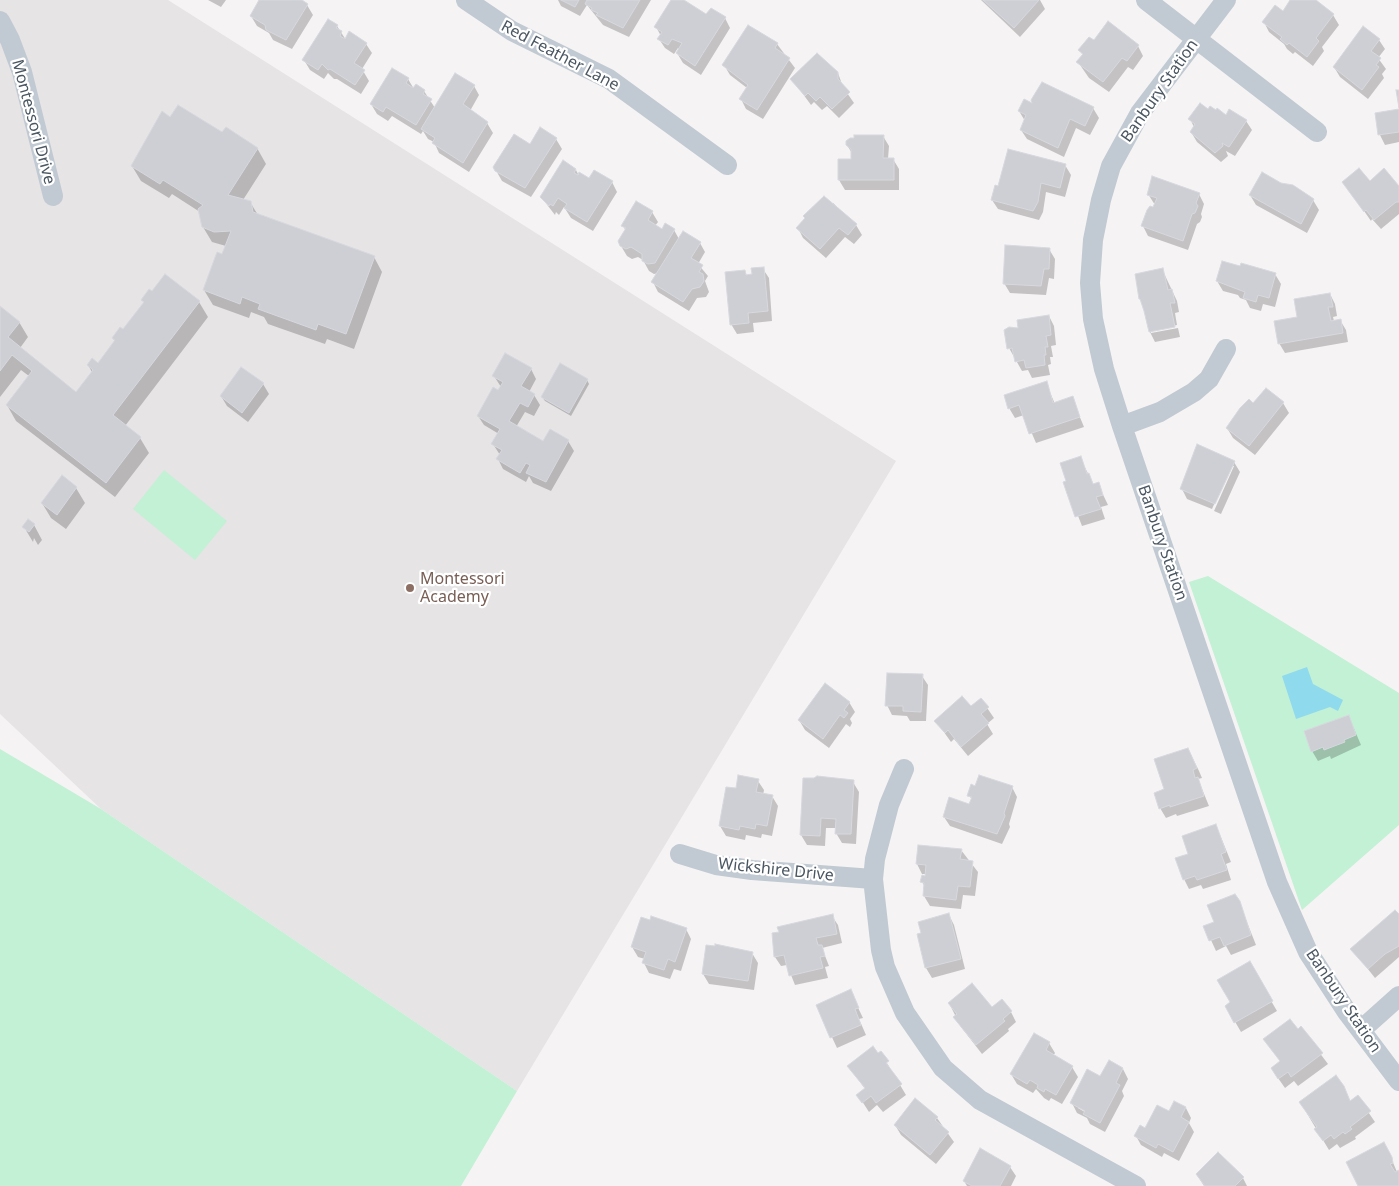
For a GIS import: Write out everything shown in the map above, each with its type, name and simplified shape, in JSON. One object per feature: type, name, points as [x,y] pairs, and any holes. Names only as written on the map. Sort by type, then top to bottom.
[{"type":"street","name":"Red Feather Lane","points":[[466,0],[512,31],[609,79],[727,165]]},
{"type":"street","points":[[1146,0],[1317,132]]},
{"type":"street","name":"Banbury Station","points":[[1226,0],[1140,114],[1118,150],[1105,181],[1093,240],[1090,283],[1093,319],[1104,369],[1122,426],[1277,882],[1308,952],[1361,1030],[1399,1081]]},
{"type":"street","name":"Montessori Drive","points":[[0,21],[10,40],[22,72],[53,196]]},
{"type":"street","points":[[1122,426],[1160,412],[1194,392],[1209,379],[1226,349]]},
{"type":"street","points":[[904,770],[888,804],[875,859],[873,879],[878,934],[885,966],[905,1013],[944,1068],[966,1089],[992,1108],[1136,1186]]},
{"type":"street","name":"Wickshire Drive","points":[[680,854],[716,865],[752,870],[873,879]]},
{"type":"street","points":[[1361,1030],[1399,996]]},
{"type":"shaded area","name":"Montessori Academy","points":[[0,0],[168,0],[896,461],[517,1091],[101,809],[0,714]]},
{"type":"green space","points":[[164,470],[227,521],[195,560],[133,509]]},
{"type":"green space","points":[[1208,576],[1399,693],[1399,825],[1302,910],[1189,582]]},
{"type":"green space","points":[[0,749],[101,809],[517,1091],[461,1186],[0,1186]]},
{"type":"water","points":[[1307,667],[1313,684],[1343,700],[1338,711],[1330,707],[1296,719],[1282,676]]},
{"type":"building","points":[[259,0],[302,0],[308,4],[286,40],[266,30],[265,25],[250,16]]},
{"type":"building","points":[[561,0],[579,0],[575,7]]},
{"type":"building","points":[[587,0],[640,0],[623,28],[596,15],[598,13],[591,10],[592,8],[585,4]]},
{"type":"building","points":[[671,0],[684,0],[706,14],[711,8],[726,17],[695,66],[676,53],[682,43],[672,39],[668,45],[657,39],[662,32],[654,27]]},
{"type":"building","points":[[983,0],[1039,0],[1014,28]]},
{"type":"building","points":[[1290,0],[1316,0],[1334,14],[1316,38],[1319,41],[1307,57],[1289,43],[1287,45],[1280,39],[1282,37],[1262,22],[1275,5],[1283,11]]},
{"type":"building","points":[[328,19],[338,25],[336,28],[342,31],[340,36],[345,39],[349,31],[367,43],[354,63],[365,70],[355,85],[330,69],[328,70],[322,64],[318,70],[302,60]]},
{"type":"building","points":[[1108,21],[1139,45],[1127,61],[1122,58],[1103,82],[1076,62],[1083,54],[1078,50],[1089,37],[1094,40]]},
{"type":"building","points":[[748,25],[778,43],[775,48],[790,58],[757,110],[739,99],[748,85],[722,65]]},
{"type":"building","points":[[1363,26],[1380,39],[1371,51],[1381,58],[1376,65],[1379,67],[1362,90],[1333,67]]},
{"type":"building","points":[[817,53],[838,72],[838,79],[850,92],[832,109],[820,97],[816,101],[808,93],[805,96],[790,79]]},
{"type":"building","points":[[392,68],[409,78],[406,83],[413,88],[416,84],[425,90],[423,94],[432,99],[416,125],[386,107],[383,112],[370,104]]},
{"type":"building","points":[[455,73],[475,85],[463,104],[488,122],[463,163],[432,143],[435,138],[421,129]]},
{"type":"building","points":[[1042,82],[1094,107],[1085,126],[1070,119],[1058,148],[1020,130],[1026,115],[1018,111],[1024,99],[1032,103],[1031,100]]},
{"type":"building","points":[[1396,90],[1399,90],[1399,108]]},
{"type":"building","points":[[1200,103],[1208,109],[1210,106],[1216,110],[1217,108],[1226,115],[1229,109],[1247,120],[1229,147],[1222,143],[1223,146],[1215,153],[1190,132],[1195,124],[1188,119]]},
{"type":"building","points":[[178,105],[222,132],[226,127],[258,148],[228,195],[251,201],[253,212],[375,256],[346,334],[318,324],[316,330],[258,309],[260,304],[242,297],[240,304],[203,290],[217,252],[222,254],[231,231],[214,232],[202,227],[198,209],[203,205],[163,180],[160,184],[131,166],[162,111],[170,117]]},
{"type":"building","points":[[1399,109],[1399,132],[1378,135],[1375,113]]},
{"type":"building","points":[[540,127],[557,138],[525,188],[495,171],[493,167],[514,134],[530,144]]},
{"type":"building","points":[[854,135],[884,135],[883,158],[894,158],[894,180],[838,180],[838,159],[851,159],[851,149],[846,145],[846,141],[854,138]]},
{"type":"building","points":[[1008,149],[1066,164],[1060,188],[1041,183],[1038,202],[1033,211],[991,200],[995,185],[998,186]]},
{"type":"building","points":[[563,160],[576,169],[574,173],[578,175],[579,172],[589,178],[594,170],[613,181],[587,222],[564,208],[567,204],[558,198],[553,206],[550,204],[549,206],[540,197]]},
{"type":"building","points":[[1359,168],[1370,181],[1384,168],[1399,186],[1399,202],[1396,202],[1374,220],[1366,210],[1364,212],[1342,182]]},
{"type":"building","points":[[1262,172],[1281,183],[1293,185],[1314,199],[1301,224],[1249,195]]},
{"type":"building","points":[[1152,176],[1200,193],[1196,203],[1198,206],[1195,213],[1192,214],[1183,241],[1141,226],[1147,210],[1150,206],[1153,207],[1157,198],[1147,195]]},
{"type":"building","points":[[824,196],[857,224],[848,235],[839,228],[820,249],[796,228],[805,218],[803,216]]},
{"type":"building","points":[[636,201],[653,211],[648,220],[662,229],[665,223],[675,229],[655,263],[648,264],[642,261],[642,254],[631,247],[626,249],[620,246],[618,241],[626,228],[621,226]]},
{"type":"building","points":[[683,231],[701,242],[691,258],[703,265],[699,272],[703,274],[704,281],[700,287],[692,289],[683,302],[651,282]]},
{"type":"building","points":[[1005,245],[1050,248],[1049,269],[1044,269],[1041,286],[1003,284]]},
{"type":"building","points":[[1222,261],[1240,266],[1241,263],[1276,273],[1269,298],[1258,295],[1256,302],[1243,298],[1245,292],[1216,281]]},
{"type":"building","points":[[764,267],[768,311],[748,313],[749,323],[730,325],[725,272],[745,270],[746,275],[752,274],[751,268]]},
{"type":"building","points":[[1163,268],[1168,290],[1172,289],[1175,303],[1170,303],[1175,327],[1149,332],[1139,299],[1135,274]]},
{"type":"building","points":[[165,274],[200,301],[113,415],[141,437],[106,483],[6,405],[32,371],[12,355],[0,371],[0,306],[20,322],[8,337],[76,392],[93,370],[87,365],[92,358],[98,363],[115,340],[112,338],[120,327],[123,329],[144,302],[141,300],[149,289],[152,291]]},
{"type":"building","points":[[1330,293],[1333,307],[1328,307],[1331,321],[1341,319],[1343,333],[1278,344],[1274,321],[1297,317],[1294,299]]},
{"type":"building","points":[[1049,315],[1051,335],[1046,336],[1048,347],[1045,347],[1045,365],[1026,368],[1024,360],[1015,362],[1012,348],[1007,349],[1004,330],[1009,327],[1018,328],[1017,320]]},
{"type":"building","points":[[505,353],[532,368],[521,386],[535,394],[528,407],[520,403],[509,421],[543,441],[550,429],[569,440],[546,482],[526,473],[530,465],[526,463],[520,473],[496,459],[502,450],[491,444],[500,429],[477,416],[493,387],[498,390],[503,382],[492,376]]},
{"type":"building","points":[[560,363],[588,379],[569,413],[541,397]]},
{"type":"building","points":[[241,367],[264,383],[242,413],[220,396]]},
{"type":"building","points":[[1047,381],[1053,403],[1073,396],[1080,417],[1029,434],[1019,405],[1008,409],[1004,395]]},
{"type":"building","points":[[1266,388],[1284,402],[1249,446],[1226,428],[1249,399],[1253,403]]},
{"type":"building","points":[[1197,444],[1235,461],[1215,504],[1180,489]]},
{"type":"building","points":[[1081,456],[1087,474],[1089,473],[1093,484],[1099,482],[1103,495],[1096,497],[1101,509],[1075,517],[1063,482],[1066,481],[1060,463]]},
{"type":"building","points":[[62,475],[77,487],[57,515],[41,503]]},
{"type":"building","points":[[28,519],[35,524],[29,532],[22,527]]},
{"type":"building","points":[[887,673],[923,674],[921,712],[903,711],[903,706],[885,706]]},
{"type":"building","points":[[825,683],[850,702],[844,710],[848,713],[844,718],[840,715],[823,739],[798,720]]},
{"type":"building","points":[[962,696],[971,706],[981,698],[989,707],[981,714],[989,723],[961,747],[948,730],[945,733],[934,721]]},
{"type":"building","points":[[1349,715],[1356,735],[1344,740],[1345,742],[1324,750],[1323,747],[1311,752],[1304,731]]},
{"type":"building","points":[[1188,748],[1197,768],[1193,770],[1195,778],[1198,777],[1204,796],[1159,809],[1154,793],[1164,789],[1154,759]]},
{"type":"building","points":[[738,775],[759,779],[756,792],[773,795],[767,826],[756,824],[755,829],[740,826],[739,830],[719,826],[726,787],[736,788]]},
{"type":"building","points":[[979,775],[1013,786],[1004,813],[1005,816],[997,834],[943,817],[949,797],[969,804],[972,797],[967,796],[971,784],[975,786]]},
{"type":"building","points":[[817,776],[854,780],[851,834],[835,834],[836,819],[821,818],[820,836],[800,835],[803,778],[814,778]]},
{"type":"building","points":[[1216,824],[1226,852],[1221,854],[1227,870],[1197,880],[1195,876],[1183,880],[1175,858],[1188,854],[1182,836]]},
{"type":"building","points":[[918,845],[962,849],[960,859],[973,861],[970,887],[958,886],[956,900],[923,896],[924,883],[920,882],[922,875],[925,876],[926,865],[916,864]]},
{"type":"building","points":[[1235,894],[1240,901],[1251,935],[1224,946],[1220,937],[1209,941],[1203,926],[1214,922],[1207,905]]},
{"type":"building","points":[[1395,910],[1399,914],[1399,946],[1385,954],[1368,969],[1350,949]]},
{"type":"building","points":[[949,913],[961,959],[925,968],[917,934],[921,933],[918,922]]},
{"type":"building","points":[[833,914],[837,934],[816,938],[818,945],[822,945],[825,956],[820,957],[823,968],[789,976],[784,955],[774,957],[772,933],[779,932],[777,927]]},
{"type":"building","points":[[651,916],[687,928],[675,962],[668,959],[664,970],[642,963],[646,952],[631,947],[641,917],[650,920]]},
{"type":"building","points":[[715,944],[753,952],[748,981],[702,974],[706,945],[715,946]]},
{"type":"building","points":[[1250,961],[1273,1001],[1234,1023],[1225,1006],[1230,1002],[1217,980]]},
{"type":"building","points":[[972,983],[992,1007],[1002,999],[1012,1011],[1003,1019],[1005,1021],[976,1045],[953,1017],[957,1014],[948,1003]]},
{"type":"building","points":[[851,989],[859,1008],[855,1009],[861,1025],[830,1038],[816,1005]]},
{"type":"building","points":[[1290,1019],[1298,1029],[1301,1026],[1323,1053],[1291,1077],[1288,1072],[1278,1079],[1271,1068],[1280,1061],[1263,1039]]},
{"type":"building","points":[[1034,1033],[1050,1042],[1046,1050],[1073,1066],[1056,1095],[1045,1089],[1044,1092],[1037,1088],[1038,1085],[1030,1080],[1027,1084],[1010,1074]]},
{"type":"building","points":[[873,1046],[878,1053],[881,1051],[889,1061],[886,1063],[902,1084],[876,1103],[871,1096],[862,1103],[856,1095],[865,1088],[847,1066]]},
{"type":"building","points":[[1109,1060],[1123,1068],[1116,1083],[1120,1085],[1100,1123],[1083,1114],[1085,1111],[1070,1103],[1087,1069],[1100,1076]]},
{"type":"building","points":[[1336,1075],[1344,1086],[1350,1101],[1358,1095],[1371,1111],[1350,1127],[1352,1129],[1345,1134],[1343,1132],[1334,1139],[1331,1135],[1323,1141],[1314,1129],[1317,1127],[1299,1102]]},
{"type":"building","points":[[915,1098],[938,1117],[935,1120],[949,1132],[930,1155],[894,1125]]},
{"type":"building","points":[[1174,1101],[1186,1107],[1181,1117],[1189,1122],[1173,1152],[1158,1144],[1156,1148],[1134,1136],[1140,1125],[1145,1128],[1157,1105],[1169,1111]]},
{"type":"building","points":[[1384,1142],[1392,1157],[1393,1163],[1390,1164],[1395,1172],[1399,1170],[1399,1186],[1358,1186],[1346,1162]]},
{"type":"building","points":[[980,1148],[1011,1166],[1000,1186],[972,1186],[963,1181]]},
{"type":"building","points":[[1218,1152],[1244,1177],[1235,1186],[1205,1186],[1196,1174]]},
{"type":"place","name":"Montessori Academy","points":[[410,588]]}]
